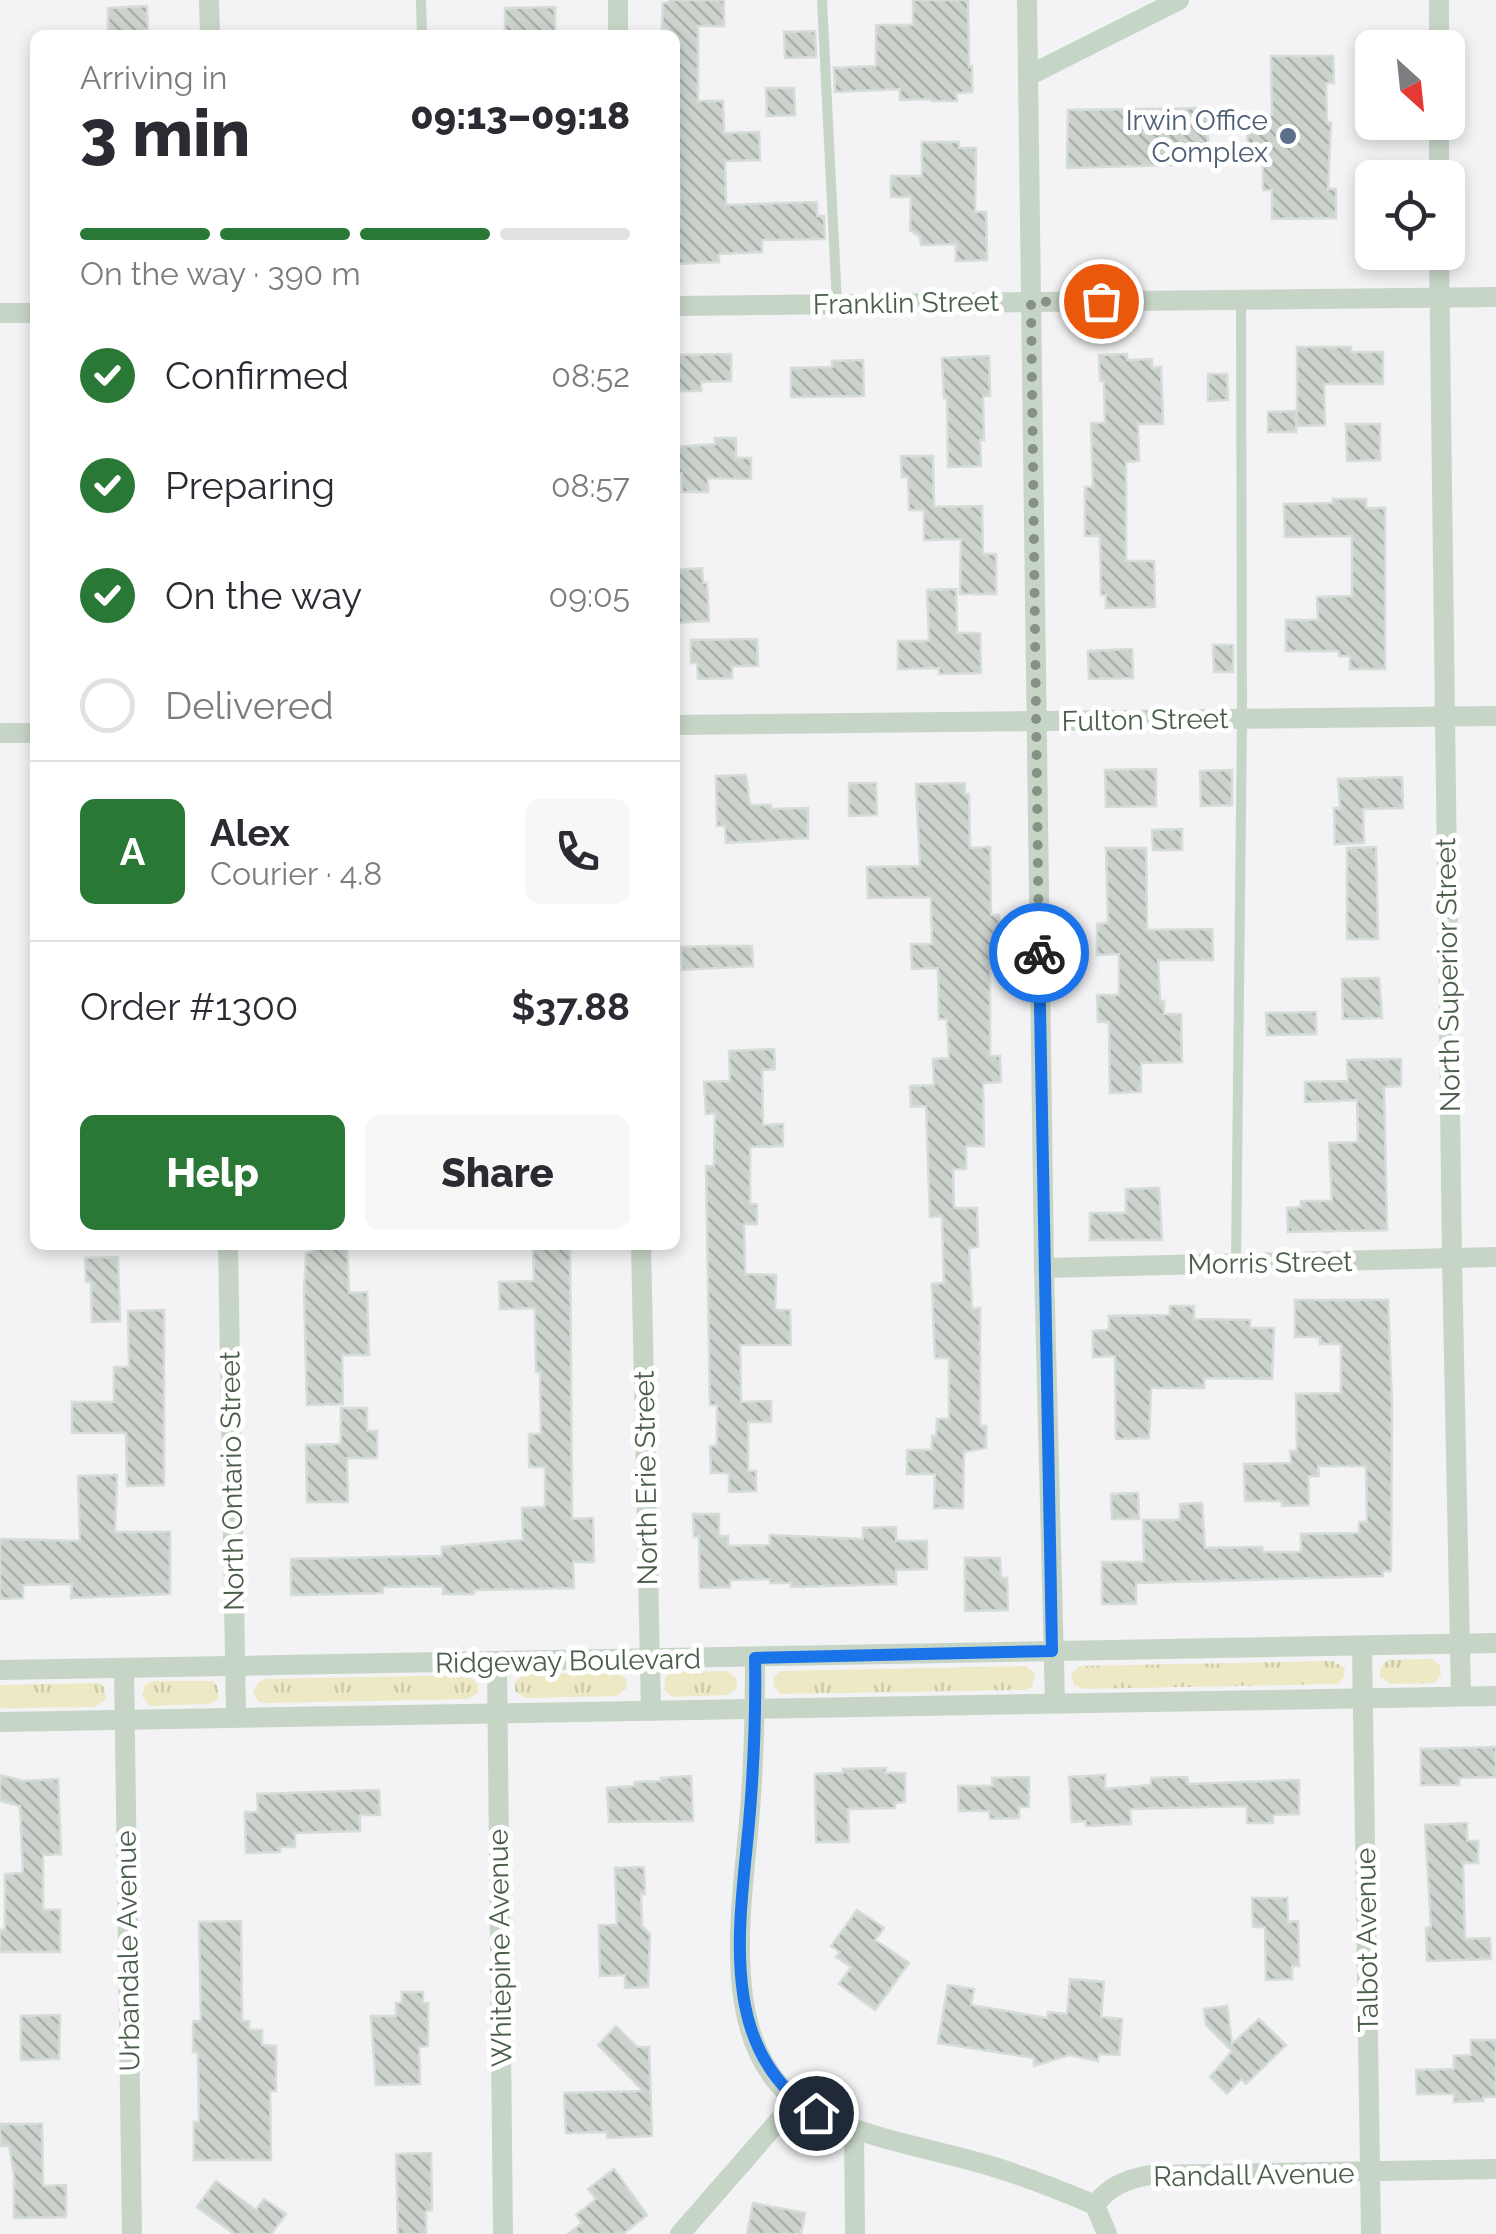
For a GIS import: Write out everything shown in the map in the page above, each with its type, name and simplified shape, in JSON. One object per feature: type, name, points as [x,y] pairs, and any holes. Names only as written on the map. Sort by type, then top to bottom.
[{"type":"street","points":[[209,0],[210,30]]},
{"type":"street","points":[[618,0],[618,30]]},
{"type":"street","points":[[1027,0],[1044,1268],[1055,1703]]},
{"type":"street","points":[[1028,76],[1179,0]]},
{"type":"street","points":[[1439,0],[1439,30]]},
{"type":"street","name":"North Superior Street","points":[[1439,270],[1461,1696]]},
{"type":"street","name":"Franklin Street","points":[[680,306],[1496,297]]},
{"type":"street","points":[[0,314],[30,313]]},
{"type":"street","name":"Fulton Street","points":[[680,726],[1496,716]]},
{"type":"street","points":[[0,733],[30,732]]},
{"type":"street","name":"North Ontario Street","points":[[228,1250],[236,1717]]},
{"type":"street","name":"North Erie Street","points":[[640,1250],[651,1710]]},
{"type":"street","name":"Morris Street","points":[[1044,1268],[1496,1257]]},
{"type":"street","name":"Ridgeway Boulevard","points":[[0,1670],[1496,1643]]},
{"type":"street","name":"Talbot Avenue","points":[[1362,1646],[1372,2234]]},
{"type":"street","points":[[755,1658],[756,1708],[739,1970],[753,2038],[764,2061],[796,2101],[854,2130],[1034,2179],[1095,2205],[1106,2234]]},
{"type":"street","name":"Whitepine Avenue","points":[[498,1662],[504,2234]]},
{"type":"street","name":"Urbandale Avenue","points":[[124,1668],[132,2234]]},
{"type":"street","name":"Ridgeway Boulevard","points":[[0,1722],[1496,1696]]},
{"type":"street","points":[[680,2234],[796,2101]]},
{"type":"street","points":[[854,2130],[855,2234]]},
{"type":"street","name":"Randall Avenue","points":[[1095,2205],[1117,2184],[1150,2176],[1496,2169]]},
{"type":"lane","points":[[421,0],[422,30]]},
{"type":"lane","points":[[822,0],[837,304]]},
{"type":"lane","points":[[1236,1264],[1242,719],[1241,300]]},
{"type":"green space","points":[[1432,1659],[1440,1666],[1441,1675],[1434,1683],[1390,1684],[1380,1677],[1380,1668],[1388,1660]]},
{"type":"green space","points":[[1333,1661],[1345,1668],[1344,1677],[1337,1684],[1084,1689],[1074,1685],[1071,1674],[1080,1666]]},
{"type":"green space","points":[[1025,1666],[1035,1673],[1032,1687],[1024,1690],[780,1694],[773,1678],[780,1671]]},
{"type":"green space","points":[[726,1671],[736,1678],[737,1688],[727,1695],[672,1697],[664,1689],[666,1675],[674,1672]]},
{"type":"green space","points":[[616,1673],[626,1678],[627,1688],[616,1696],[525,1698],[515,1691],[515,1682],[525,1674]]},
{"type":"green space","points":[[468,1675],[478,1684],[478,1693],[468,1699],[266,1703],[259,1702],[253,1693],[265,1679]]},
{"type":"green space","points":[[153,1681],[213,1681],[219,1698],[209,1704],[150,1706],[142,1696],[145,1685]]},
{"type":"green space","points":[[99,1683],[106,1699],[95,1707],[0,1708],[0,1685]]},
{"type":"building","points":[[724,0],[724,26],[698,26],[698,101],[723,101],[724,133],[759,132],[760,160],[725,161],[726,205],[817,202],[817,216],[824,216],[825,239],[762,240],[762,252],[719,254],[719,262],[680,264],[680,30],[662,29],[663,3]]},
{"type":"building","points":[[913,0],[968,0],[972,92],[956,93],[957,101],[932,101],[900,100],[900,89],[835,92],[834,68],[876,66],[876,25],[913,25]]},
{"type":"building","points":[[147,6],[148,30],[108,30],[108,8]]},
{"type":"building","points":[[555,7],[555,30],[505,30],[505,8]]},
{"type":"building","points":[[815,31],[816,57],[785,58],[784,32]]},
{"type":"building","name":"Irwin Office Complex","points":[[1271,56],[1333,56],[1334,83],[1326,83],[1327,123],[1331,123],[1328,189],[1336,189],[1336,218],[1272,219],[1272,190],[1263,190],[1263,159],[1248,160],[1247,115],[1272,115]]},
{"type":"building","points":[[766,88],[794,88],[795,115],[767,116]]},
{"type":"building","points":[[1208,108],[1208,164],[1067,168],[1068,110]]},
{"type":"building","points":[[922,142],[959,142],[959,148],[976,148],[975,212],[986,212],[987,260],[956,261],[956,244],[921,245],[920,237],[910,230],[911,197],[891,197],[891,176],[922,176]]},
{"type":"building","points":[[1297,347],[1351,347],[1351,352],[1383,352],[1383,384],[1324,384],[1325,425],[1297,426]]},
{"type":"building","points":[[731,354],[731,381],[701,382],[701,391],[680,391],[680,355]]},
{"type":"building","points":[[1127,354],[1127,360],[1152,359],[1152,368],[1161,367],[1163,424],[1138,424],[1139,461],[1126,462],[1126,561],[1154,561],[1155,607],[1106,608],[1106,595],[1101,595],[1100,536],[1085,536],[1085,487],[1093,487],[1091,423],[1105,423],[1099,355]]},
{"type":"building","points":[[989,356],[990,396],[983,396],[981,466],[948,467],[942,358]]},
{"type":"building","points":[[863,360],[864,396],[791,397],[791,368],[832,367],[832,361]]},
{"type":"building","points":[[1208,374],[1227,374],[1228,400],[1208,401]]},
{"type":"building","points":[[1296,411],[1296,432],[1268,432],[1268,412]]},
{"type":"building","points":[[1346,424],[1380,424],[1380,460],[1347,461]]},
{"type":"building","points":[[715,438],[736,438],[736,458],[751,458],[751,479],[708,478],[708,492],[682,492],[680,447],[715,444]]},
{"type":"building","points":[[901,456],[933,456],[934,507],[982,506],[983,554],[996,554],[996,594],[960,594],[961,539],[924,540],[924,510],[909,510],[908,476],[902,477]]},
{"type":"building","points":[[1333,499],[1366,499],[1366,508],[1385,508],[1385,669],[1350,669],[1350,656],[1339,656],[1339,651],[1286,651],[1286,620],[1318,620],[1317,597],[1352,596],[1352,536],[1285,537],[1284,504],[1333,503]]},
{"type":"building","points":[[702,568],[709,621],[680,623],[680,570]]},
{"type":"building","points":[[956,589],[957,633],[980,633],[981,673],[939,674],[939,668],[898,669],[898,641],[929,641],[927,590]]},
{"type":"building","points":[[757,639],[758,666],[732,666],[732,678],[698,679],[697,663],[691,663],[691,640]]},
{"type":"building","points":[[1213,645],[1233,645],[1233,672],[1214,672]]},
{"type":"building","points":[[1132,649],[1133,678],[1089,679],[1088,651]]},
{"type":"building","points":[[1156,769],[1156,806],[1106,807],[1105,770]]},
{"type":"building","points":[[1232,770],[1232,805],[1201,806],[1200,771]]},
{"type":"building","points":[[746,775],[750,805],[808,808],[808,838],[726,843],[725,826],[717,826],[716,776]]},
{"type":"building","points":[[1402,777],[1403,808],[1363,809],[1364,843],[1335,844],[1334,808],[1340,808],[1338,779]]},
{"type":"building","points":[[849,783],[876,783],[877,815],[849,816]]},
{"type":"building","points":[[965,783],[965,794],[969,794],[970,848],[990,847],[991,915],[999,915],[999,951],[990,951],[990,1056],[1000,1056],[1001,1082],[983,1083],[984,1146],[966,1146],[966,1169],[953,1169],[954,1208],[977,1208],[978,1247],[969,1248],[972,1309],[980,1308],[980,1426],[986,1426],[986,1448],[964,1452],[963,1508],[934,1508],[935,1474],[907,1474],[907,1450],[932,1450],[937,1419],[949,1419],[949,1358],[935,1358],[932,1284],[944,1283],[942,1216],[930,1217],[926,1106],[911,1107],[910,1086],[934,1085],[933,1059],[949,1058],[947,1019],[939,1019],[938,968],[912,969],[911,944],[932,944],[931,897],[868,898],[867,867],[920,866],[916,784]]},
{"type":"building","points":[[1182,829],[1182,850],[1153,850],[1152,830]]},
{"type":"building","points":[[1376,847],[1378,939],[1347,939],[1347,848]]},
{"type":"building","points":[[1106,848],[1146,848],[1147,930],[1212,929],[1213,960],[1158,960],[1164,1014],[1181,1014],[1182,1062],[1141,1063],[1141,1092],[1110,1093],[1109,1022],[1098,1022],[1097,995],[1119,995],[1119,954],[1097,955],[1097,924],[1108,923]]},
{"type":"building","points":[[752,946],[753,966],[682,970],[681,947]]},
{"type":"building","points":[[1379,978],[1382,1018],[1343,1019],[1342,979]]},
{"type":"building","points":[[1316,1012],[1316,1034],[1267,1035],[1266,1013]]},
{"type":"building","points":[[774,1049],[775,1069],[762,1070],[763,1125],[783,1124],[783,1146],[750,1147],[750,1204],[757,1204],[757,1224],[744,1224],[745,1274],[776,1275],[775,1310],[790,1310],[791,1345],[740,1345],[741,1402],[771,1401],[771,1422],[748,1422],[748,1471],[756,1471],[756,1491],[729,1492],[729,1473],[711,1473],[710,1446],[717,1446],[717,1405],[710,1405],[706,1166],[714,1166],[715,1113],[706,1114],[704,1082],[730,1081],[729,1051]]},
{"type":"building","points":[[1401,1059],[1401,1086],[1384,1087],[1387,1230],[1288,1232],[1287,1208],[1301,1207],[1301,1201],[1332,1201],[1329,1143],[1358,1142],[1357,1100],[1305,1102],[1305,1082],[1348,1081],[1347,1060]]},
{"type":"building","points":[[1159,1188],[1162,1240],[1090,1240],[1090,1213],[1126,1213],[1126,1189]]},
{"type":"building","points":[[347,1250],[349,1293],[367,1292],[369,1355],[342,1355],[343,1404],[307,1405],[304,1291],[306,1253]]},
{"type":"building","points":[[533,1250],[570,1250],[572,1519],[593,1518],[594,1562],[573,1562],[574,1588],[443,1594],[443,1586],[383,1587],[383,1593],[291,1595],[291,1559],[442,1556],[442,1547],[523,1540],[522,1508],[545,1507],[545,1467],[529,1467],[529,1434],[541,1434],[535,1308],[500,1309],[499,1282],[534,1281]]},
{"type":"building","points":[[118,1257],[120,1321],[92,1322],[91,1282],[86,1282],[85,1258]]},
{"type":"building","points":[[1295,1300],[1388,1300],[1391,1571],[1383,1571],[1383,1576],[1136,1583],[1136,1604],[1102,1604],[1102,1562],[1144,1562],[1143,1520],[1180,1520],[1180,1504],[1202,1503],[1205,1548],[1262,1547],[1263,1552],[1301,1552],[1301,1534],[1359,1533],[1359,1522],[1367,1522],[1366,1466],[1318,1466],[1319,1476],[1308,1476],[1309,1505],[1245,1501],[1244,1464],[1291,1463],[1290,1451],[1297,1451],[1296,1394],[1341,1393],[1341,1344],[1320,1344],[1320,1337],[1295,1337]]},
{"type":"building","points":[[1170,1306],[1194,1306],[1194,1319],[1250,1320],[1250,1328],[1274,1328],[1272,1379],[1204,1378],[1204,1388],[1151,1388],[1149,1438],[1116,1439],[1115,1356],[1093,1357],[1093,1331],[1109,1330],[1109,1316],[1170,1315]]},
{"type":"building","points":[[164,1310],[164,1485],[127,1486],[126,1433],[72,1433],[72,1402],[114,1402],[114,1367],[129,1367],[128,1311]]},
{"type":"building","points":[[341,1408],[367,1408],[367,1431],[377,1431],[377,1458],[347,1458],[348,1502],[307,1502],[306,1445],[341,1444]]},
{"type":"building","points":[[117,1475],[115,1532],[170,1532],[170,1594],[71,1598],[72,1584],[23,1585],[23,1598],[0,1599],[0,1539],[80,1541],[78,1476]]},
{"type":"building","points":[[1138,1493],[1139,1519],[1112,1519],[1111,1494]]},
{"type":"building","points":[[693,1514],[719,1514],[719,1536],[728,1536],[728,1546],[770,1545],[770,1535],[863,1539],[863,1528],[896,1527],[896,1541],[927,1541],[927,1569],[896,1570],[896,1584],[791,1587],[791,1583],[770,1583],[770,1579],[730,1580],[730,1587],[700,1588],[699,1536],[694,1537]]},
{"type":"building","points":[[965,1558],[1000,1558],[1001,1578],[1007,1578],[1008,1610],[965,1611]]},
{"type":"building","points":[[1496,1747],[1496,1777],[1459,1778],[1459,1785],[1421,1785],[1421,1749]]},
{"type":"building","points":[[886,1768],[886,1773],[905,1773],[905,1802],[895,1803],[895,1808],[848,1809],[849,1842],[816,1842],[815,1774]]},
{"type":"building","points":[[0,1775],[24,1781],[58,1779],[61,1854],[43,1855],[43,1910],[60,1910],[60,1952],[0,1952],[0,1930],[5,1930],[5,1874],[23,1873],[20,1806],[0,1801]]},
{"type":"building","points":[[1105,1775],[1105,1789],[1151,1785],[1151,1778],[1187,1777],[1188,1784],[1299,1780],[1299,1814],[1273,1815],[1273,1823],[1247,1823],[1247,1806],[1130,1809],[1131,1824],[1086,1826],[1086,1821],[1072,1822],[1069,1777]]},
{"type":"building","points":[[691,1776],[693,1821],[609,1822],[607,1788]]},
{"type":"building","points":[[1029,1777],[1029,1807],[1019,1807],[1019,1818],[990,1819],[989,1811],[959,1811],[958,1786],[993,1786],[992,1778]]},
{"type":"building","points":[[379,1790],[380,1815],[360,1815],[360,1831],[295,1833],[295,1847],[280,1847],[280,1852],[246,1853],[245,1812],[258,1812],[257,1794]]},
{"type":"building","points":[[1467,1823],[1467,1841],[1478,1841],[1478,1863],[1463,1863],[1465,1939],[1490,1938],[1491,1959],[1427,1961],[1426,1928],[1431,1927],[1425,1825]]},
{"type":"building","points":[[644,1867],[642,1926],[650,1934],[648,1987],[625,1988],[625,1975],[600,1976],[599,1925],[617,1925],[615,1868]]},
{"type":"building","points":[[1252,1898],[1287,1898],[1288,1922],[1298,1921],[1299,1966],[1292,1966],[1292,1979],[1266,1980],[1265,1927],[1253,1927]]},
{"type":"building","points":[[857,1910],[884,1928],[875,1940],[909,1963],[875,2010],[839,1984],[851,1967],[836,1957],[840,1952],[831,1946]]},
{"type":"building","points":[[241,1921],[242,2021],[249,2021],[249,2030],[262,2030],[262,2045],[276,2046],[276,2091],[270,2091],[271,2160],[194,2160],[194,2122],[199,2122],[198,2052],[193,2052],[193,2021],[201,2021],[199,1922]]},
{"type":"building","points":[[1070,1979],[1104,1982],[1101,2017],[1122,2019],[1119,2055],[1099,2054],[1098,2061],[1069,2055],[1034,2066],[1034,2058],[938,2043],[948,1985],[974,1989],[971,2005],[1047,2018],[1048,2012],[1067,2014]]},
{"type":"building","points":[[402,1992],[423,1992],[423,2003],[428,2003],[428,2046],[419,2047],[420,2084],[376,2085],[371,2016],[396,2016],[396,2003],[402,2003]]},
{"type":"building","points":[[1227,2006],[1232,2044],[1259,2019],[1286,2045],[1246,2084],[1241,2079],[1227,2094],[1210,2077],[1232,2051],[1206,2025],[1204,2009]]},
{"type":"building","points":[[60,2015],[59,2059],[21,2060],[21,2016]]},
{"type":"building","points":[[616,2026],[637,2047],[649,2047],[652,2136],[607,2138],[607,2132],[566,2133],[564,2093],[643,2091],[598,2045]]},
{"type":"building","points":[[1471,2040],[1496,2040],[1496,2097],[1454,2102],[1454,2094],[1417,2094],[1416,2070],[1454,2069],[1454,2056],[1471,2055]]},
{"type":"building","points":[[0,2124],[42,2124],[43,2186],[66,2185],[66,2217],[14,2218],[14,2175],[9,2146],[0,2146]]},
{"type":"building","points":[[431,2153],[432,2210],[426,2211],[426,2234],[398,2234],[396,2154]]},
{"type":"building","points":[[614,2169],[647,2215],[623,2234],[568,2234],[582,2223],[576,2215],[596,2199],[588,2189]]},
{"type":"building","points":[[216,2181],[256,2210],[264,2199],[286,2214],[271,2234],[234,2234],[197,2207]]},
{"type":"building","points":[[753,2203],[805,2213],[801,2234],[747,2234]]},
{"type":"way so far","points":[[1039,953],[1031,302],[1101,301]]},
{"type":"place","name":"Irwin Office Complex","points":[[1288,136]]},
{"type":"route","points":[[816,2113],[788,2094],[764,2061],[753,2038],[739,1970],[756,1708],[755,1658],[1052,1651],[1039,953]]}]
